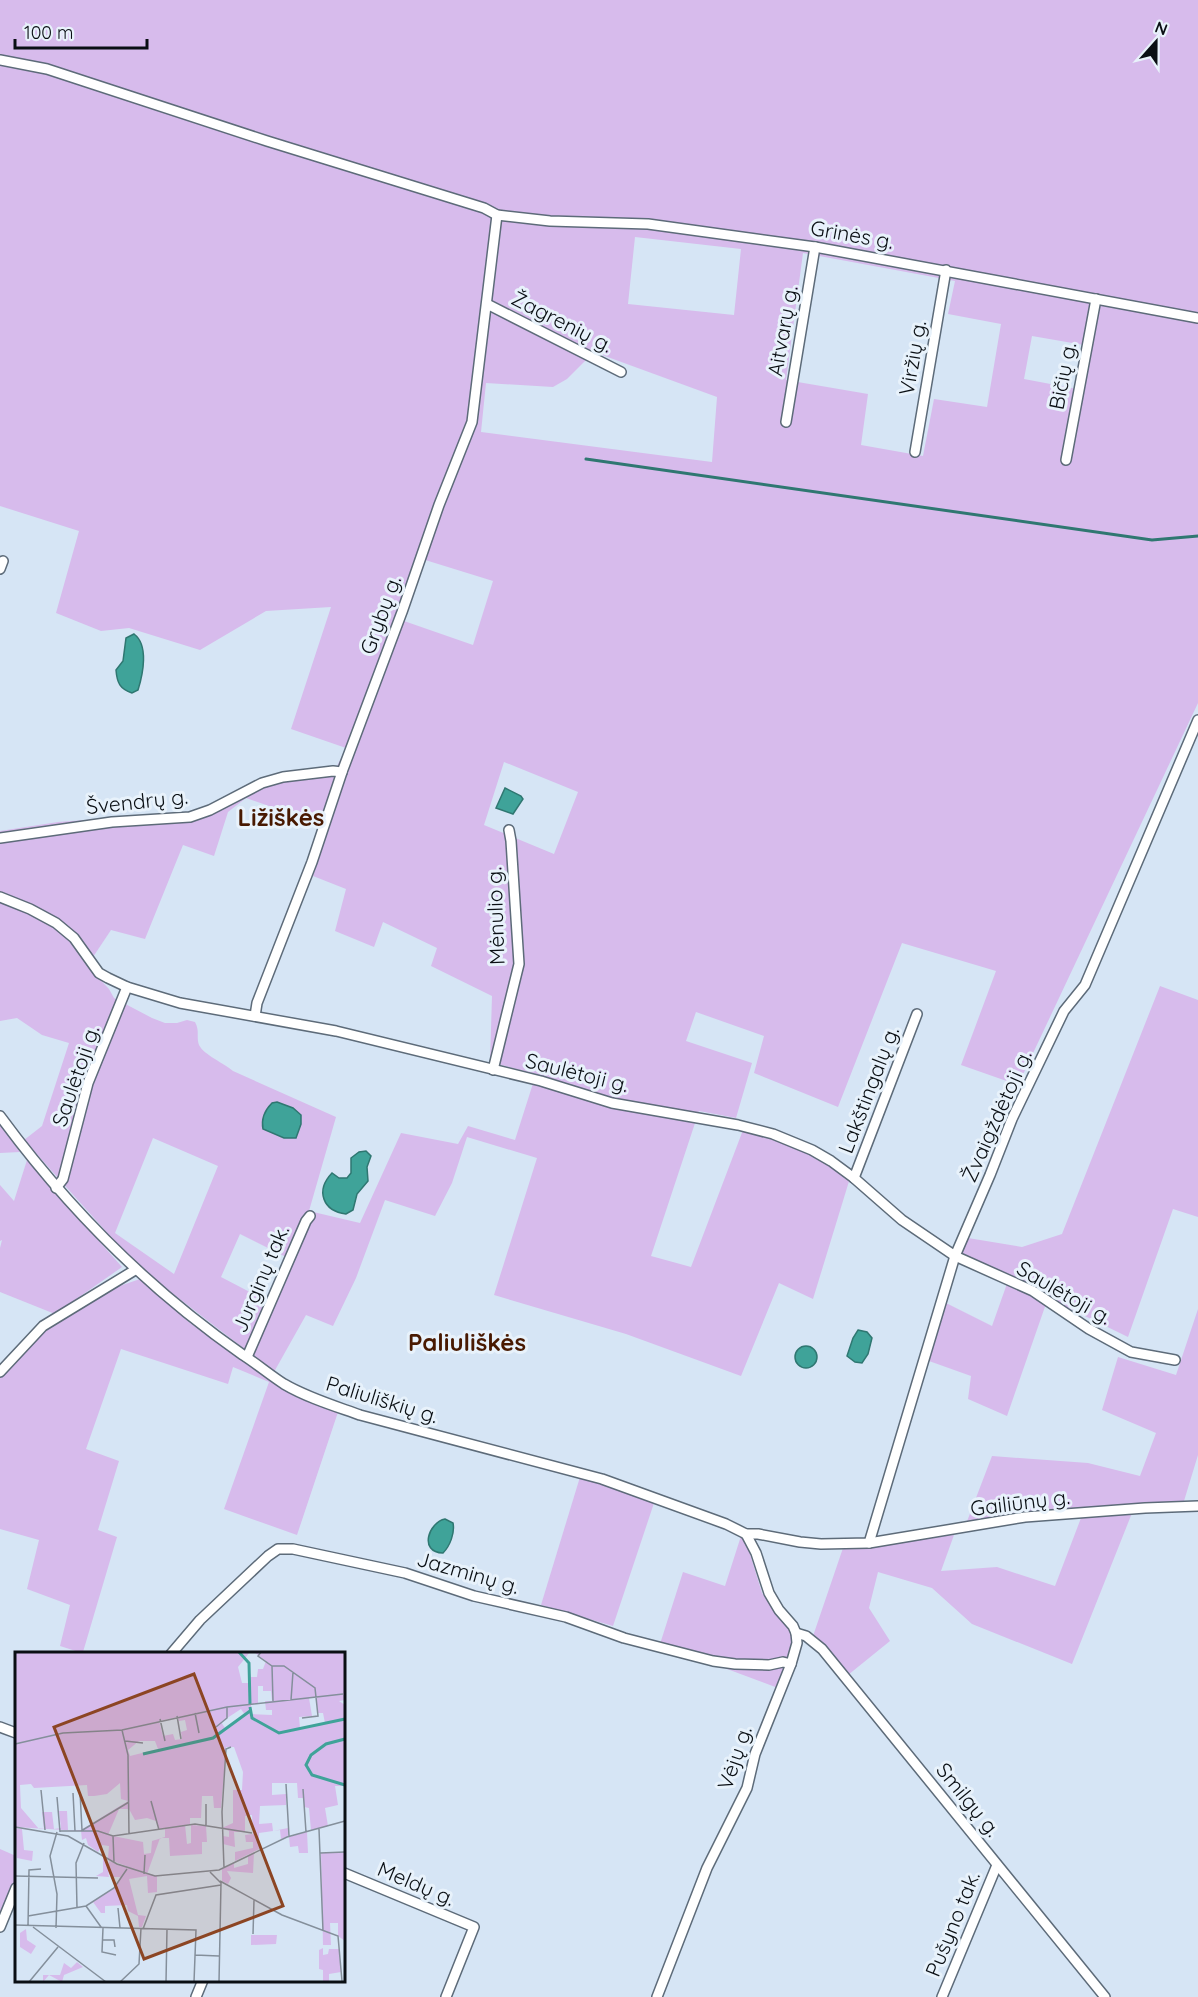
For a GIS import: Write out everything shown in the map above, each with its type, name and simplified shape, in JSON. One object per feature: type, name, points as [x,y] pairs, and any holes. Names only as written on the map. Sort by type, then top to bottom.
[{"type":"street","points":[[0,60],[47,69],[267,141],[484,208],[497,216]]},
{"type":"street","name":"Grinės g.","points":[[497,216],[648,224],[815,247],[1198,318]]},
{"type":"street","name":"Grybų g.","points":[[255,1016],[257,1004],[312,862],[342,772],[439,505],[472,422],[497,216]]},
{"type":"street","name":"Aitvarų g.","points":[[786,422],[815,247]]},
{"type":"street","name":"Viržių g.","points":[[915,452],[946,270]]},
{"type":"street","name":"Bičių g.","points":[[1066,460],[1096,298]]},
{"type":"street","name":"Žagrenių g.","points":[[487,304],[621,372]]},
{"type":"street","name":"Žvaigždėtoji g.","points":[[869,1543],[955,1256],[1011,1119],[1064,1011],[1085,985],[1198,720]]},
{"type":"street","name":"Švendrų g.","points":[[0,838],[112,822],[190,817],[273,780],[333,771],[342,772]]},
{"type":"street","name":"Mėnulio g.","points":[[493,1070],[519,964],[509,830]]},
{"type":"street","points":[[0,897],[56,923],[74,938],[99,973],[127,987]]},
{"type":"street","name":"Saulėtoji g.","points":[[56,1188],[63,1179],[88,1083],[127,987],[180,1004],[336,1031],[541,1081],[612,1103],[738,1125],[773,1134],[812,1150],[831,1161],[902,1220],[955,1256],[1034,1292],[1089,1329],[1131,1352],[1174,1360]]},
{"type":"street","name":"Lakštingalų g.","points":[[854,1178],[917,1014]]},
{"type":"street","name":"Paliuliškių g.","points":[[0,1116],[56,1188],[135,1270],[183,1311],[285,1384],[330,1405],[384,1422],[602,1479],[726,1524],[746,1534],[821,1544],[848,1544]]},
{"type":"street","name":"Jurginų tak.","points":[[247,1358],[310,1216]]},
{"type":"street","points":[[0,1372],[43,1326],[135,1270]]},
{"type":"street","name":"Gailiūnų g.","points":[[848,1544],[869,1543],[1025,1517],[1198,1506]]},
{"type":"street","points":[[746,1534],[756,1553],[770,1593],[796,1633]]},
{"type":"street","name":"Jazminų g.","points":[[172,1652],[200,1620],[268,1556],[278,1549],[293,1549],[405,1573],[474,1596],[566,1617],[624,1638],[714,1661],[735,1664],[769,1665],[783,1662],[791,1664]]},
{"type":"street","name":"Vėjų g.","points":[[657,1997],[707,1868],[747,1788],[755,1754],[791,1664],[797,1643],[796,1633]]},
{"type":"street","name":"Smilgų g.","points":[[796,1633],[807,1636],[822,1649],[1105,1997]]},
{"type":"street","points":[[0,1727],[15,1733]]},
{"type":"street","name":"Pušyno tak.","points":[[942,1997],[997,1865]]},
{"type":"street","name":"Meldų g.","points":[[345,1873],[474,1927],[446,1997]]},
{"type":"street","points":[[0,1927],[15,1890]]},
{"type":"street","points":[[196,1997],[202,1982]]},
{"type":"shaded area","points":[[0,0],[1198,0],[1198,703],[1018,1085],[961,1065],[996,971],[902,943],[838,1107],[754,1073],[764,1036],[696,1012],[686,1041],[752,1063],[736,1118],[699,1111],[651,1256],[691,1267],[743,1130],[795,1147],[850,1178],[813,1299],[779,1283],[741,1376],[626,1334],[494,1295],[537,1158],[467,1137],[452,1183],[435,1216],[385,1200],[356,1278],[333,1326],[306,1315],[274,1372],[137,1266],[24,1140],[42,1126],[69,1043],[42,1035],[17,1018],[0,1021],[0,831],[58,822],[195,812],[276,774],[336,768],[346,748],[291,729],[331,607],[266,611],[200,650],[129,628],[101,631],[56,613],[79,531],[0,506]],"holes":[[[635,237],[741,249],[734,315],[628,304]],[[803,253],[955,281],[948,314],[1001,324],[987,407],[934,399],[923,456],[861,445],[868,394],[786,380]],[[1032,336],[1084,345],[1077,389],[1024,379]],[[594,352],[717,397],[712,462],[481,432],[486,383],[553,387],[567,379]],[[422,559],[493,581],[473,645],[404,621]],[[504,762],[578,792],[554,854],[484,825]],[[246,798],[329,827],[313,876],[346,889],[335,931],[374,947],[383,922],[437,948],[431,966],[492,996],[490,1062],[536,1074],[515,1140],[468,1126],[458,1144],[401,1133],[360,1223],[309,1211],[336,1117],[233,1071],[202,1049],[198,1042],[195,1022],[187,1020],[165,1023],[152,1018],[114,998],[109,989],[87,966],[111,930],[145,939],[183,845],[214,856],[228,812]],[[277,1102],[293,1108],[301,1115],[301,1124],[295,1138],[284,1138],[263,1129],[263,1116]],[[153,1138],[218,1166],[174,1274],[115,1233]],[[240,1234],[286,1257],[267,1301],[221,1277]]]},
{"type":"shaded area","points":[[134,634],[142,645],[144,660],[138,690],[132,693],[120,685],[116,670],[123,661],[126,638]]},
{"type":"shaded area","points":[[505,788],[523,799],[513,814],[496,808]]},
{"type":"shaded area","points":[[1160,986],[1198,1000],[1198,1217],[1173,1209],[1128,1337],[1048,1298],[1007,1416],[968,1399],[971,1376],[929,1361],[946,1303],[992,1326],[1009,1278],[961,1254],[968,1238],[1022,1247],[1062,1234]]},
{"type":"shaded area","points":[[277,1102],[293,1108],[301,1115],[301,1124],[296,1138],[284,1138],[263,1129],[263,1118],[266,1112],[272,1103]]},
{"type":"shaded area","points":[[0,1125],[20,1152],[0,1153]]},
{"type":"shaded area","points":[[366,1151],[371,1156],[367,1167],[368,1181],[357,1194],[353,1210],[346,1214],[332,1209],[324,1199],[323,1193],[327,1180],[332,1173],[339,1178],[347,1178],[351,1173],[351,1158],[359,1152]]},
{"type":"shaded area","points":[[27,1160],[122,1267],[55,1314],[0,1292],[2,1240],[0,1241],[0,1185],[14,1201]]},
{"type":"shaded area","points":[[140,1279],[190,1323],[285,1389],[338,1412],[297,1535],[224,1509],[269,1382],[233,1367],[228,1384],[121,1349],[86,1449],[119,1461],[98,1530],[117,1537],[83,1652],[79,1652],[60,1646],[70,1605],[27,1589],[39,1540],[0,1529],[0,1376],[44,1330],[108,1290]]},
{"type":"shaded area","points":[[1198,1309],[1198,1455],[1184,1501],[1015,1515],[966,1524],[992,1456],[1088,1463],[1140,1476],[1156,1433],[1102,1410],[1118,1357],[1176,1375]]},
{"type":"shaded area","points":[[858,1330],[867,1332],[872,1338],[868,1354],[862,1363],[855,1362],[847,1356]]},
{"type":"shaded area","points":[[806,1346],[814,1349],[817,1357],[814,1365],[806,1368],[798,1365],[795,1357],[798,1349]]},
{"type":"shaded area","points":[[580,1477],[655,1500],[613,1626],[541,1605]]},
{"type":"shaded area","points":[[1132,1513],[1072,1664],[972,1624],[932,1588],[878,1572],[869,1608],[890,1641],[848,1675],[813,1636],[843,1548],[954,1535],[941,1571],[997,1567],[1055,1586],[1081,1518]]},
{"type":"shaded area","points":[[445,1519],[453,1523],[453,1535],[443,1553],[435,1551],[428,1543],[434,1525]]},
{"type":"shaded area","points":[[741,1536],[745,1538],[762,1593],[793,1635],[793,1650],[778,1688],[660,1644],[683,1572],[725,1586]]},
{"type":"shaded area","points":[[0,1849],[15,1856],[15,1882],[0,1919]]},
{"type":"waterway","points":[[586,459],[1152,540],[1198,536]]},
{"type":"district","name":"Ližiškės","points":[[281,818]]},
{"type":"district","name":"Paliuliškės","points":[[467,1343]]}]
